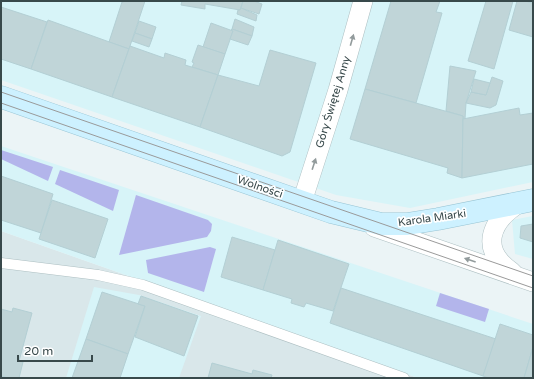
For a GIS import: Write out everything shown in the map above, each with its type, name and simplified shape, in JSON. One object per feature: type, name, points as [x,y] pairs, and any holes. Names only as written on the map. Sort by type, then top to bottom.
[{"type":"main road","name":"Wolności","points":[[1,97],[331,212]]},
{"type":"main road","name":"Karola Miarki","points":[[331,212],[381,224],[407,224],[527,201]]},
{"type":"street","name":"Góry Świętej Anny","points":[[302,202],[338,90],[363,1]]},
{"type":"street","name":"Wolności","points":[[526,280],[503,266],[494,255],[492,245],[493,235],[497,224],[504,214],[527,201]]},
{"type":"street","name":"Wolności","points":[[331,212],[526,280]]},
{"type":"lane","points":[[1,263],[98,275],[143,285],[404,378]]},
{"type":"shaded area","points":[[1,1],[533,1],[533,182],[410,208],[336,195],[1,80]]},
{"type":"shaded area","points":[[1,146],[533,324],[533,378],[418,378],[1,231]]},
{"type":"shaded area","points":[[1,150],[53,167],[48,181],[1,159]]},
{"type":"shaded area","points":[[60,170],[119,190],[113,211],[55,184]]},
{"type":"shaded area","points":[[136,195],[208,220],[212,224],[211,231],[207,237],[119,255]]},
{"type":"shaded area","points":[[533,216],[533,259],[515,254],[512,220]]},
{"type":"shaded area","points":[[1,231],[205,303],[418,378],[1,378]]},
{"type":"shaded area","points":[[210,247],[216,249],[204,292],[148,273],[146,260]]},
{"type":"shaded area","points":[[94,287],[139,295],[201,316],[179,378],[66,378]]},
{"type":"shaded area","points":[[440,293],[489,309],[485,322],[436,306]]},
{"type":"building","points":[[145,1],[129,49],[109,42],[122,2]]},
{"type":"building","points":[[182,1],[243,1],[240,10],[205,4],[205,9],[181,5]]},
{"type":"building","points":[[243,1],[254,1],[262,4],[259,14],[241,8]]},
{"type":"building","points":[[391,1],[440,1],[436,12],[442,13],[416,103],[365,89]]},
{"type":"building","points":[[486,1],[513,1],[494,69],[468,61]]},
{"type":"building","points":[[517,1],[533,3],[533,37],[509,30]]},
{"type":"building","points":[[1,7],[47,22],[31,69],[1,59]]},
{"type":"building","points":[[241,8],[257,15],[256,21],[237,14],[238,10]]},
{"type":"building","points":[[235,19],[254,27],[252,36],[232,29]]},
{"type":"building","points":[[48,20],[129,49],[112,97],[31,69]]},
{"type":"building","points":[[139,21],[156,27],[152,39],[135,33]]},
{"type":"building","points":[[211,23],[233,31],[225,54],[203,47]]},
{"type":"building","points":[[232,29],[252,36],[248,45],[230,39],[233,31],[231,30]]},
{"type":"building","points":[[135,33],[152,39],[149,47],[132,41]]},
{"type":"building","points":[[198,45],[225,54],[218,75],[192,67],[194,63],[192,62]]},
{"type":"building","points":[[130,46],[164,58],[165,53],[186,60],[185,65],[218,75],[200,127],[112,97]]},
{"type":"building","points":[[270,50],[316,63],[290,152],[282,156],[200,127],[218,75],[259,86]]},
{"type":"building","points":[[450,66],[476,71],[466,103],[465,119],[463,119],[463,116],[446,111]]},
{"type":"building","points":[[492,77],[503,81],[496,105],[490,108],[466,103],[471,92],[486,95]]},
{"type":"building","points":[[474,79],[490,83],[486,95],[471,92]]},
{"type":"building","points":[[365,89],[463,116],[462,178],[447,173],[448,168],[350,139]]},
{"type":"building","points":[[519,108],[520,115],[533,113],[533,164],[462,178],[463,119]]},
{"type":"building","points":[[1,176],[53,194],[41,233],[1,220]]},
{"type":"building","points":[[52,200],[108,219],[95,258],[39,239]]},
{"type":"building","points":[[533,224],[533,242],[520,238],[521,226]]},
{"type":"building","points":[[232,237],[275,250],[263,290],[221,277]]},
{"type":"building","points":[[278,240],[349,264],[333,311],[306,303],[304,307],[291,303],[292,299],[263,290]]},
{"type":"building","points":[[341,288],[496,339],[483,376],[330,323]]},
{"type":"building","points":[[102,292],[145,306],[128,354],[86,339]]},
{"type":"building","points":[[141,296],[198,316],[184,356],[135,337],[145,306],[138,304]]},
{"type":"building","points":[[13,308],[32,313],[19,361],[23,362],[19,378],[8,378],[1,376],[1,309],[12,312]]},
{"type":"building","points":[[500,324],[533,335],[533,347],[524,378],[488,378],[483,376]]},
{"type":"building","points":[[86,339],[128,354],[120,378],[72,378]]},
{"type":"building","points":[[533,347],[533,378],[524,378]]},
{"type":"building","points":[[212,363],[252,374],[253,370],[272,375],[271,378],[208,378]]},
{"type":"tram line","points":[[1,92],[533,276]]},
{"type":"tram line","points":[[1,103],[533,288]]}]
